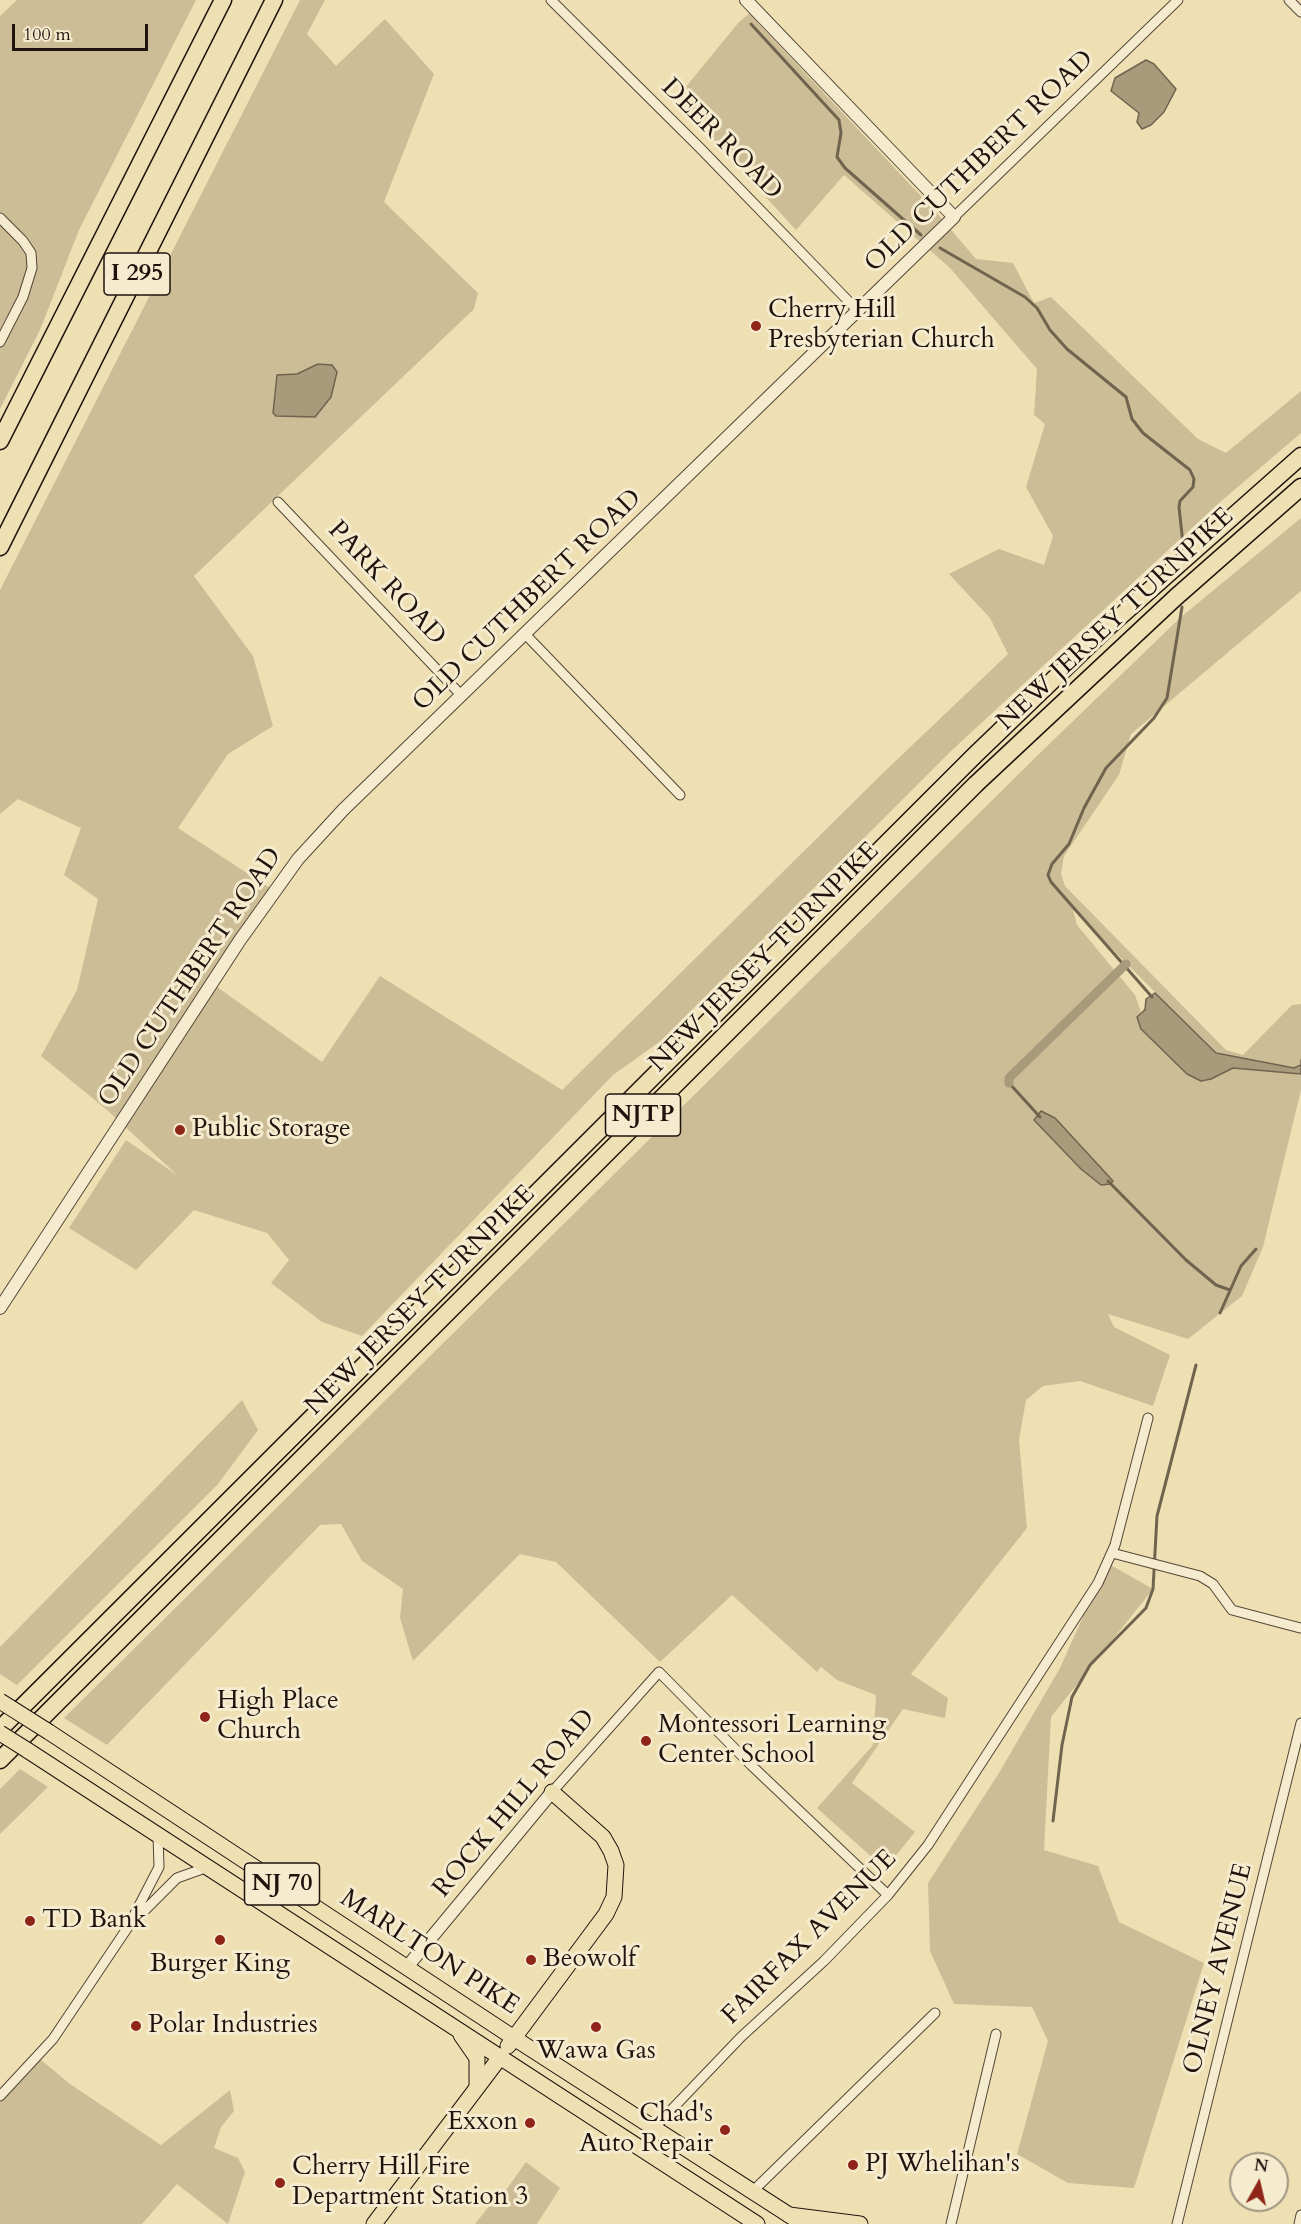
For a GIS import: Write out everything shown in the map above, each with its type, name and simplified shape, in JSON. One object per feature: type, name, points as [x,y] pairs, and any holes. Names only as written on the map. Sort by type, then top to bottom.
[{"type":"highway","name":"I 295","points":[[0,441],[223,0]]},
{"type":"highway","name":"I 295","points":[[0,547],[274,0]]},
{"type":"highway","name":"NEW JERSEY TURNPIKE","points":[[0,1731],[983,747],[1115,622],[1301,456]]},
{"type":"highway","name":"NEW JERSEY TURNPIKE","points":[[0,1760],[976,784],[1159,613],[1301,487]]},
{"type":"main road","name":"MARLTON PIKE","points":[[0,1701],[653,2129],[802,2224]]},
{"type":"main road","name":"MARLTON PIKE","points":[[0,1731],[758,2224]]},
{"type":"main road","points":[[374,2224],[606,1914],[614,1897],[616,1865],[603,1837],[552,1792]]},
{"type":"main road","points":[[451,2024],[477,2058],[477,2087]]},
{"type":"main road","points":[[789,2215],[860,2224]]},
{"type":"street","name":"DEER ROAD","points":[[551,0],[700,148],[859,312]]},
{"type":"street","points":[[746,0],[954,217]]},
{"type":"street","name":"OLD CUTHBERT ROAD","points":[[0,1308],[281,880],[343,810],[859,312],[1178,0]]},
{"type":"street","points":[[1289,0],[1301,12]]},
{"type":"street","points":[[0,218],[23,241],[31,253],[30,276],[23,297],[0,342]]},
{"type":"street","name":"PARK ROAD","points":[[278,502],[462,696]]},
{"type":"street","points":[[525,634],[680,795]]},
{"type":"street","name":"FAIRFAX AVENUE","points":[[653,2129],[741,2037],[824,1961],[888,1895],[928,1845],[1098,1583],[1112,1553],[1148,1418]]},
{"type":"street","points":[[1112,1553],[1200,1576],[1213,1584],[1229,1607],[1241,1613],[1300,1628]]},
{"type":"street","name":"ROCK HILL ROAD","points":[[407,1967],[552,1792],[659,1672],[751,1765],[888,1895]]},
{"type":"street","name":"OLNEY AVENUE","points":[[1177,2224],[1301,1723]]},
{"type":"street","points":[[0,2096],[53,2039],[128,1927],[159,1867],[158,1835]]},
{"type":"street","points":[[128,1927],[177,1878],[208,1867]]},
{"type":"street","points":[[753,2191],[935,2013]]},
{"type":"street","points":[[951,2224],[996,2034]]},
{"type":"street","points":[[1299,2224],[1301,2215]]},
{"type":"shaded area","points":[[17,0],[196,0],[79,230],[40,330],[0,409],[0,16]]},
{"type":"shaded area","points":[[300,0],[325,0],[307,34],[336,66],[385,19],[434,74],[384,202],[478,293],[474,309],[194,576],[253,656],[273,726],[228,754],[178,828],[273,890],[213,984],[322,1062],[380,976],[562,1090],[883,773],[1008,654],[990,618],[949,574],[999,549],[1044,565],[1053,536],[1026,487],[1045,424],[1034,415],[1037,369],[950,268],[844,175],[796,230],[676,99],[739,22],[751,12],[758,23],[936,212],[976,259],[1013,263],[1034,303],[1051,297],[1198,439],[1226,453],[1301,391],[1301,433],[1219,503],[950,752],[662,1040],[613,1075],[362,1336],[322,1322],[271,1283],[289,1260],[267,1233],[194,1210],[136,1270],[69,1228],[126,1140],[177,1175],[107,1110],[41,1056],[77,990],[98,899],[64,875],[81,828],[18,799],[0,814],[0,590]]},
{"type":"shaded area","points":[[1146,60],[1154,64],[1176,89],[1164,112],[1151,125],[1142,129],[1137,122],[1139,113],[1111,91],[1115,78]]},
{"type":"shaded area","points":[[318,364],[332,365],[337,372],[331,397],[315,417],[276,416],[273,413],[277,375],[297,374]]},
{"type":"shaded area","points":[[1301,518],[1301,591],[1131,734],[1119,775],[1064,856],[1061,874],[1065,886],[1226,1050],[1243,1055],[1292,1005],[1301,1004],[1301,1090],[1263,1247],[1242,1296],[1188,1339],[1108,1314],[1114,1327],[1170,1355],[1153,1406],[1080,1381],[1043,1386],[1026,1400],[1019,1440],[1027,1528],[911,1674],[948,1698],[945,1718],[903,1709],[852,1783],[915,1832],[885,1869],[817,1808],[873,1745],[876,1695],[837,1680],[821,1667],[817,1672],[732,1595],[660,1662],[556,1562],[520,1554],[413,1661],[400,1618],[403,1589],[362,1561],[341,1524],[320,1525],[107,1745],[64,1718],[1042,751],[1181,617]],"holes":[[[1073,910],[1156,993],[1141,1012],[1135,995],[1077,925]]]},
{"type":"shaded area","points":[[1155,993],[1216,1053],[1294,1068],[1301,1065],[1301,1074],[1233,1068],[1211,1079],[1201,1081],[1187,1074],[1141,1029],[1137,1017],[1145,1010],[1146,999]]},
{"type":"shaded area","points":[[1041,1111],[1055,1118],[1113,1181],[1110,1184],[1101,1185],[1081,1169],[1034,1120]]},
{"type":"shaded area","points":[[242,1400],[258,1430],[218,1484],[17,1685],[0,1674],[0,1647]]},
{"type":"shaded area","points":[[1107,1563],[1153,1589],[1051,1717],[1044,1850],[1098,1866],[1119,1922],[1204,1963],[1134,2188],[1068,2183],[1017,2154],[1048,2041],[1032,2007],[954,2004],[930,1951],[928,1883],[999,1773],[1060,1668]]},
{"type":"shaded area","points":[[20,1769],[48,1787],[0,1834],[0,1789]]},
{"type":"shaded area","points":[[40,2059],[70,2084],[161,2145],[230,2090],[234,2111],[221,2127],[214,2148],[238,2158],[245,2172],[228,2224],[177,2184],[142,2224],[0,2224],[0,2101]]},
{"type":"shaded area","points":[[526,2162],[560,2188],[537,2224],[475,2224],[493,2201],[499,2200]]},
{"type":"waterway","points":[[751,24],[839,120],[841,133],[837,157],[845,168],[921,235]]},
{"type":"waterway","points":[[940,248],[1025,297],[1037,308],[1050,330],[1067,349],[1126,397],[1132,419],[1143,433],[1190,470],[1194,479],[1193,487],[1180,501],[1179,507],[1183,544]]},
{"type":"waterway","points":[[1152,997],[1051,882],[1048,875],[1052,864],[1069,844],[1084,808],[1106,768],[1154,718],[1167,698],[1182,607]]},
{"type":"waterway","points":[[1009,1083],[1009,1078],[1126,964]]},
{"type":"waterway","points":[[1009,1083],[1040,1117]]},
{"type":"waterway","points":[[1108,1181],[1186,1260],[1216,1285],[1230,1290]]},
{"type":"waterway","points":[[1220,1313],[1241,1266],[1256,1249]]},
{"type":"waterway","points":[[1053,1821],[1062,1745],[1072,1697],[1090,1665],[1146,1608],[1153,1589],[1157,1516],[1196,1365]]},
{"type":"place","name":"Cherry Hill Presbyterian Church","points":[[756,326]]},
{"type":"place","name":"Public Storage","points":[[180,1130]]},
{"type":"place","name":"High Place Church","points":[[205,1717]]},
{"type":"place","name":"Montessori Learning Center School","points":[[646,1741]]},
{"type":"place","name":"TD Bank","points":[[30,1921]]},
{"type":"place","name":"Burger King","points":[[220,1940]]},
{"type":"place","name":"Beowolf","points":[[531,1960]]},
{"type":"place","name":"Polar Industries","points":[[136,2026]]},
{"type":"place","name":"Wawa Gas","points":[[596,2027]]},
{"type":"place","name":"Exxon","points":[[530,2123]]},
{"type":"place","name":"Chad's Auto Repair","points":[[725,2130]]},
{"type":"place","name":"PJ Whelihan's","points":[[853,2165]]},
{"type":"place","name":"Cherry Hill Fire Department Station 3","points":[[280,2183]]}]
